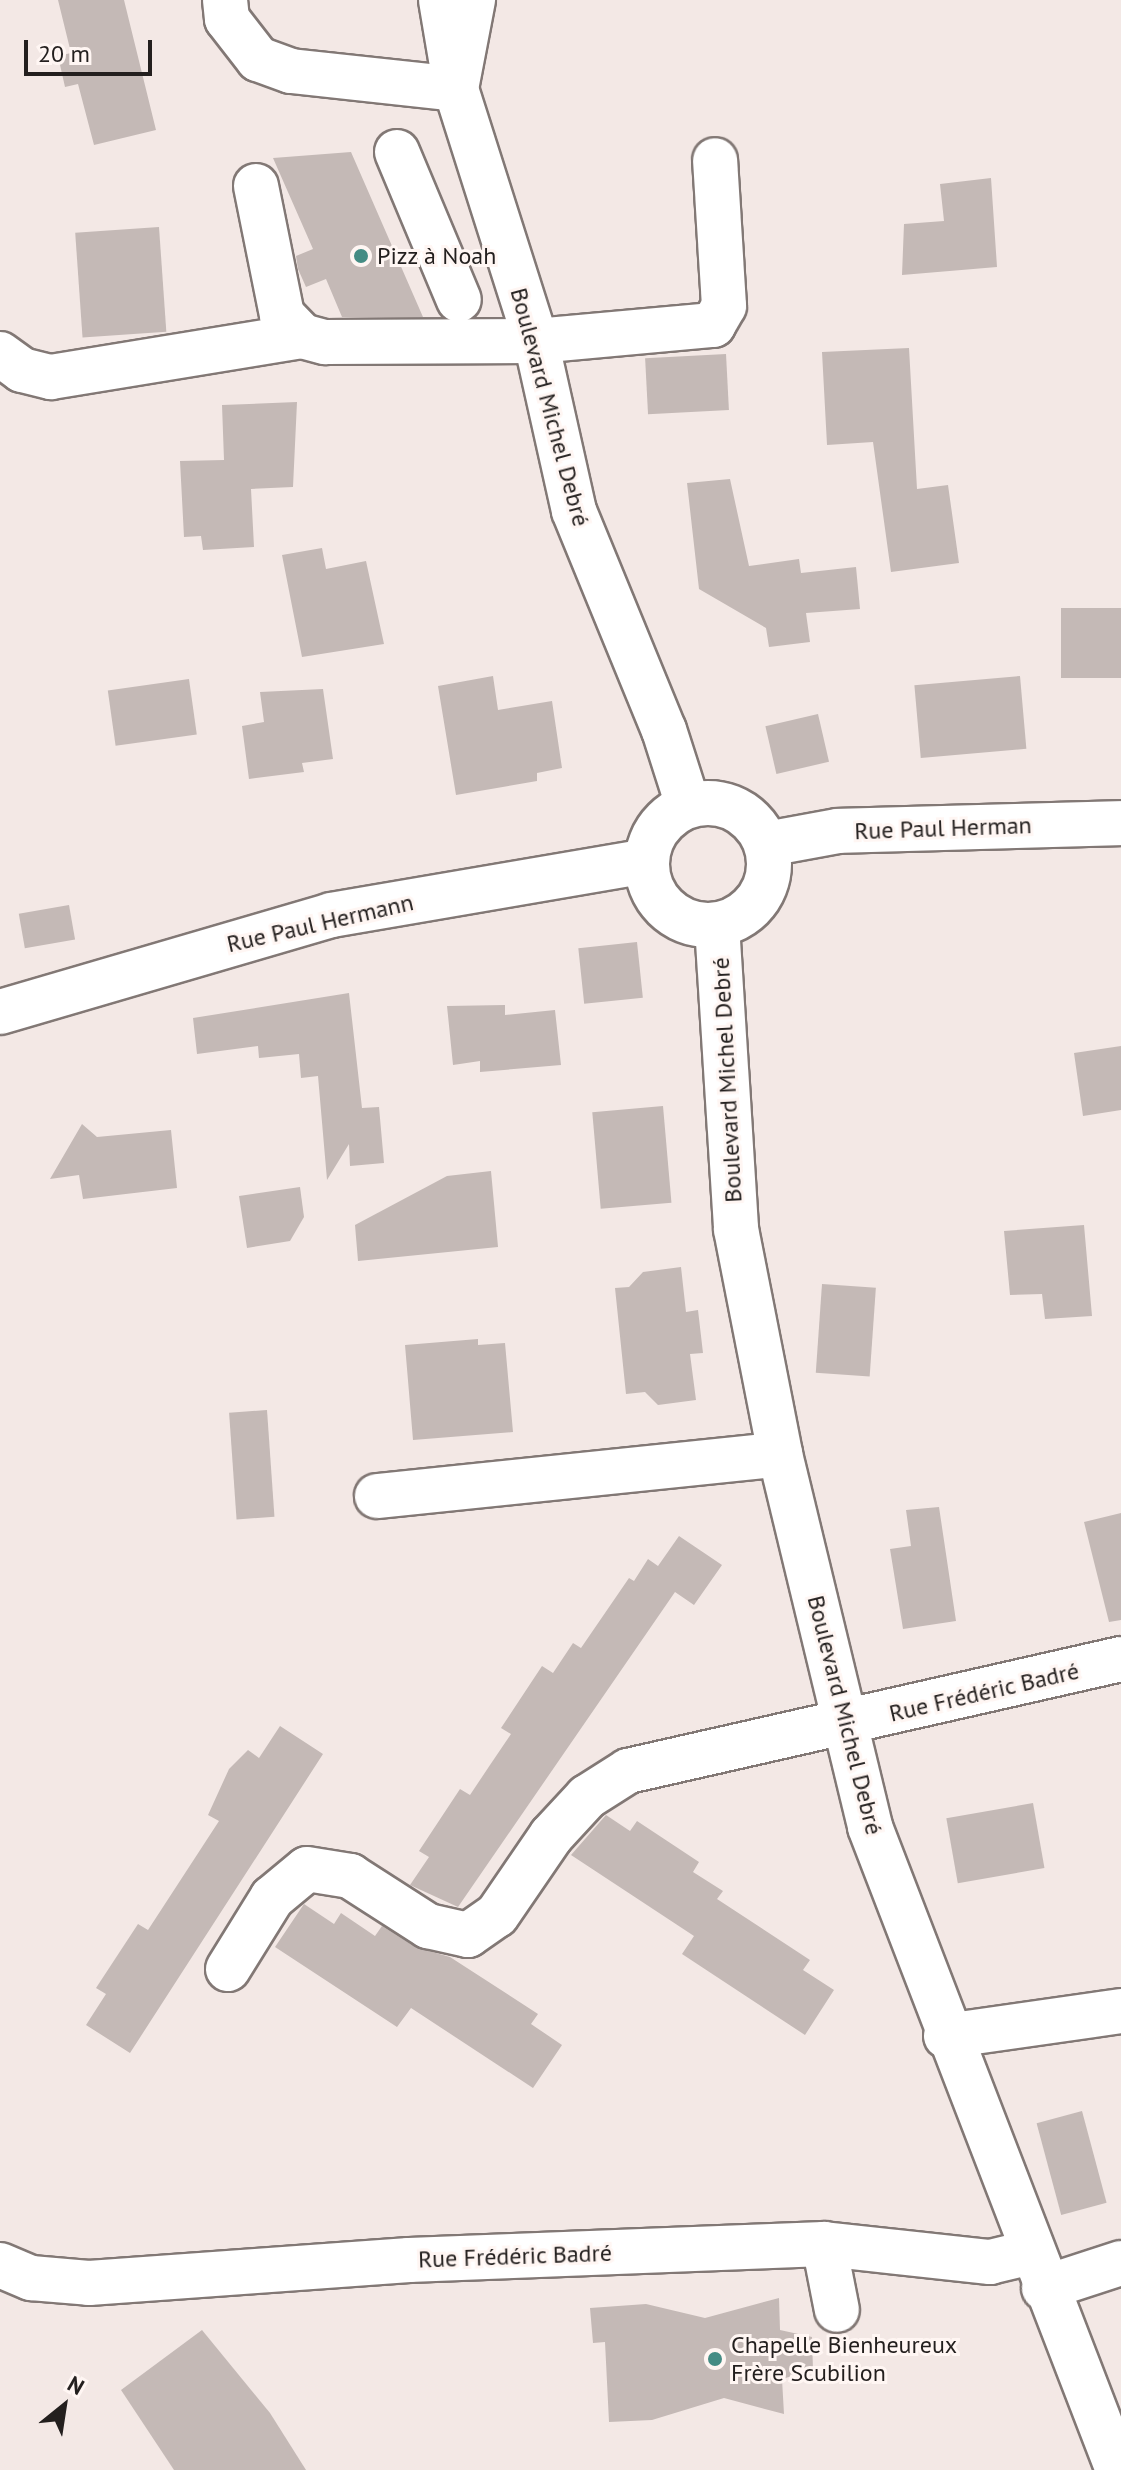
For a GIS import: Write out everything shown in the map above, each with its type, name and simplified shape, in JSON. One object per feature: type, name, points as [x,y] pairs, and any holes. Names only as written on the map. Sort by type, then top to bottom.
[{"type":"street","points":[[225,0],[227,19],[258,59],[291,71],[456,89],[473,0]]},
{"type":"street","name":"Boulevard Michel Debré","points":[[441,0],[456,89],[536,341],[574,511],[664,730],[688,805]]},
{"type":"street","points":[[397,152],[459,300]]},
{"type":"street","points":[[0,354],[22,370],[51,377],[302,336],[325,342],[536,341],[713,325],[724,306],[715,160]]},
{"type":"street","points":[[256,186],[282,315],[302,336]]},
{"type":"street","points":[[425,219],[490,198]]},
{"type":"street","points":[[712,802],[735,809],[767,844],[770,871],[761,896],[742,915],[717,925],[690,923],[667,910],[651,888],[646,861],[658,827],[688,805],[712,802]]},
{"type":"street","name":"Rue Paul Herman","points":[[767,844],[838,831],[1121,823]]},
{"type":"street","name":"Rue Paul Hermann","points":[[0,1012],[331,915],[646,861]]},
{"type":"street","name":"Boulevard Michel Debré","points":[[717,925],[736,1229],[780,1454],[870,1827],[946,2036],[1118,2470]]},
{"type":"street","points":[[377,1496],[780,1454]]},
{"type":"street","name":"Rue Frédéric Badré","points":[[228,1969],[272,1898],[307,1869],[350,1876],[428,1926],[468,1935],[497,1915],[551,1836],[587,1797],[628,1771],[847,1724],[1121,1659]]},
{"type":"street","points":[[946,2036],[1121,2011]]},
{"type":"street","points":[[824,2244],[837,2310]]},
{"type":"street","name":"Rue Frédéric Badré","points":[[0,2265],[31,2278],[89,2283],[409,2260],[824,2244],[1038,2270],[1121,2263]]},
{"type":"building","points":[[58,0],[124,0],[156,130],[94,145],[78,84],[65,87],[58,56],[71,53]]},
{"type":"building","points":[[351,152],[423,317],[342,317],[326,279],[306,287],[298,269],[296,256],[313,249],[273,158]]},
{"type":"building","points":[[991,178],[997,267],[902,275],[904,224],[944,221],[940,184]]},
{"type":"building","points":[[159,227],[166,332],[83,338],[75,233]]},
{"type":"building","points":[[909,348],[917,489],[948,485],[959,563],[891,572],[873,442],[827,445],[822,352]]},
{"type":"building","points":[[726,354],[729,410],[648,414],[645,358]]},
{"type":"building","points":[[297,402],[293,487],[251,489],[254,547],[203,550],[201,536],[184,537],[180,461],[224,460],[222,405]]},
{"type":"building","points":[[730,479],[749,566],[799,559],[801,573],[856,567],[860,609],[806,613],[810,642],[769,647],[766,628],[699,589],[687,483]]},
{"type":"building","points":[[322,548],[326,569],[366,561],[384,644],[302,657],[282,555]]},
{"type":"building","points":[[1061,608],[1121,608],[1121,678],[1061,678]]},
{"type":"building","points":[[493,676],[498,710],[552,701],[562,768],[537,773],[537,781],[456,795],[438,686]]},
{"type":"building","points":[[1020,676],[1026,749],[921,758],[914,685]]},
{"type":"building","points":[[189,679],[197,734],[116,746],[108,690]]},
{"type":"building","points":[[323,689],[333,759],[302,763],[304,772],[249,779],[242,726],[264,722],[260,692]]},
{"type":"building","points":[[818,714],[829,762],[776,774],[765,726]]},
{"type":"building","points":[[69,905],[75,939],[25,948],[19,914]]},
{"type":"building","points":[[637,942],[643,998],[584,1004],[578,948]]},
{"type":"building","points":[[349,993],[362,1108],[379,1107],[384,1163],[350,1166],[349,1144],[327,1180],[318,1076],[301,1078],[299,1054],[259,1058],[258,1046],[197,1054],[193,1018]]},
{"type":"building","points":[[505,1005],[505,1015],[555,1010],[561,1065],[480,1072],[480,1061],[453,1065],[447,1006]]},
{"type":"building","points":[[1121,1046],[1121,1110],[1083,1116],[1074,1053]]},
{"type":"building","points":[[663,1106],[671,1203],[601,1209],[592,1112]]},
{"type":"building","points":[[82,1124],[97,1137],[171,1130],[177,1188],[83,1199],[79,1175],[50,1179]]},
{"type":"building","points":[[491,1171],[498,1247],[358,1261],[355,1225],[447,1176]]},
{"type":"building","points":[[300,1187],[304,1217],[290,1241],[247,1248],[239,1196]]},
{"type":"building","points":[[1084,1225],[1092,1316],[1045,1319],[1042,1294],[1010,1295],[1004,1231]]},
{"type":"building","points":[[681,1267],[686,1312],[698,1310],[703,1353],[690,1354],[696,1400],[658,1405],[645,1392],[626,1394],[615,1288],[629,1287],[643,1272]]},
{"type":"building","points":[[822,1284],[876,1288],[870,1377],[816,1373]]},
{"type":"building","points":[[478,1339],[478,1345],[505,1343],[513,1432],[413,1440],[405,1345]]},
{"type":"building","points":[[267,1410],[274,1517],[237,1519],[229,1413]]},
{"type":"building","points":[[939,1507],[956,1621],[903,1629],[890,1549],[911,1546],[906,1510]]},
{"type":"building","points":[[1121,1513],[1121,1620],[1109,1622],[1084,1522]]},
{"type":"building","points":[[679,1536],[722,1565],[694,1605],[675,1592],[458,1907],[410,1885],[429,1857],[419,1851],[460,1789],[470,1795],[511,1734],[501,1728],[542,1666],[553,1673],[573,1643],[581,1648],[629,1578],[634,1581],[648,1559],[658,1566]]},
{"type":"building","points":[[280,1726],[323,1754],[130,2053],[86,2025],[106,1994],[96,1988],[138,1924],[148,1930],[219,1821],[208,1815],[229,1769],[248,1750],[259,1758]]},
{"type":"building","points":[[1033,1803],[1044,1868],[958,1883],[946,1818]]},
{"type":"building","points":[[606,1815],[630,1831],[637,1821],[699,1862],[693,1872],[723,1891],[717,1899],[810,1960],[803,1970],[834,1990],[805,2035],[682,1954],[694,1936],[571,1855]]},
{"type":"building","points":[[304,1904],[334,1924],[341,1913],[375,1936],[382,1926],[415,1947],[450,1957],[538,2014],[531,2024],[562,2045],[533,2088],[411,2008],[397,2027],[275,1947]]},
{"type":"building","points":[[1082,2111],[1107,2203],[1061,2215],[1037,2123]]},
{"type":"building","name":"Chapelle Bienheureux Frère Scubilion","points":[[779,2298],[780,2330],[812,2337],[813,2370],[782,2379],[784,2414],[724,2398],[652,2420],[609,2422],[605,2342],[593,2343],[590,2308],[646,2304],[705,2318]]},
{"type":"building","points":[[202,2330],[270,2413],[306,2470],[174,2470],[121,2390]]},
{"type":"place","name":"Pizz à Noah","points":[[361,256]]},
{"type":"place","name":"Chapelle Bienheureux Frère Scubilion","points":[[715,2359]]}]
